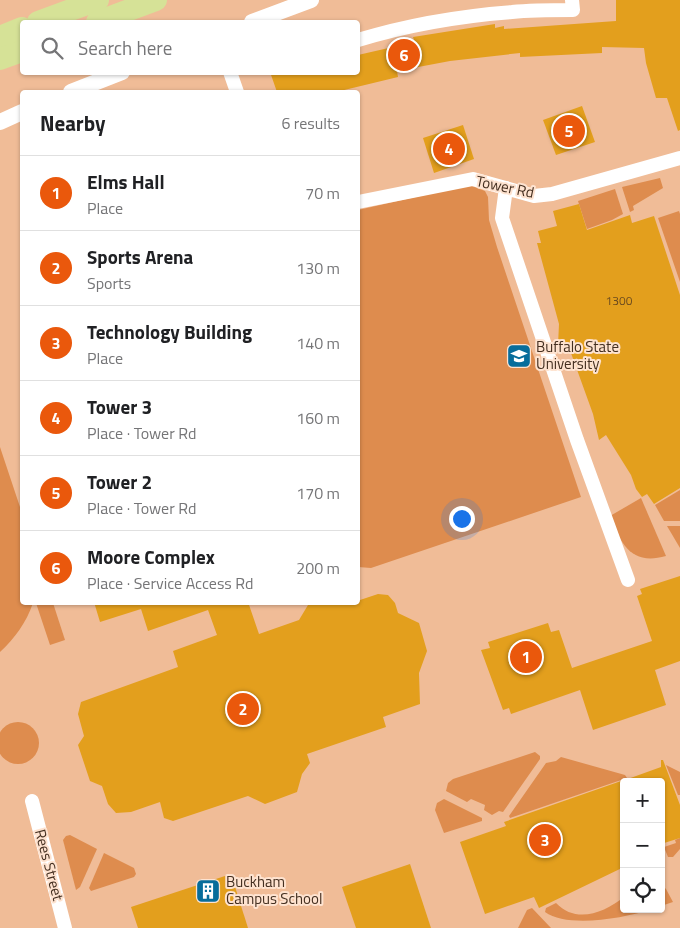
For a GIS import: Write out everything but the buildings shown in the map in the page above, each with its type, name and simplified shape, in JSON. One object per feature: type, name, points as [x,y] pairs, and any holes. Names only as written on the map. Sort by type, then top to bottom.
[{"type":"highway","points":[[43,20],[98,0]]},
{"type":"highway","points":[[102,20],[156,0]]},
{"type":"highway","points":[[0,37],[20,29]]},
{"type":"highway","points":[[0,59],[20,52]]},
{"type":"street","points":[[257,20],[311,0]]},
{"type":"street","points":[[360,39],[392,30],[481,15],[573,10],[572,0]]},
{"type":"street","points":[[76,90],[114,75]]},
{"type":"street","points":[[231,75],[236,90]]},
{"type":"street","points":[[0,122],[20,113]]},
{"type":"street","name":"Tower Rd","points":[[360,202],[473,179],[534,196],[552,194],[680,158]]},
{"type":"street","points":[[506,188],[502,218],[577,440],[628,580]]},
{"type":"street","name":"Rees Street","points":[[32,801],[65,928]]},
{"type":"shaded area","points":[[660,178],[663,188],[633,206],[634,210],[630,212],[622,187]]},
{"type":"shaded area","points":[[469,185],[485,191],[488,197],[489,220],[497,247],[581,497],[371,568],[360,567],[360,210]]},
{"type":"shaded area","points":[[615,189],[623,214],[587,229],[578,201]]},
{"type":"shaded area","points":[[679,211],[680,214],[680,282],[658,218]]},
{"type":"shaded area","points":[[0,447],[20,507],[20,605],[32,605],[20,630],[0,652]]},
{"type":"shaded area","points":[[680,490],[680,521],[664,521],[655,505]]},
{"type":"shaded area","points":[[641,498],[666,556],[644,558],[636,555],[623,544],[614,526],[610,516]]},
{"type":"shaded area","points":[[667,526],[680,526],[680,548]]},
{"type":"shaded area","points":[[37,605],[54,605],[65,640],[50,645]]},
{"type":"shaded area","points":[[18,722],[26,724],[33,728],[38,739],[37,751],[33,758],[26,762],[18,764],[10,762],[3,758],[-1,751],[-1,735],[3,728],[10,724]]},
{"type":"shaded area","points":[[535,752],[540,756],[540,759],[503,812],[499,811],[492,815],[484,810],[485,805],[471,799],[467,802],[446,791],[448,783],[453,779]]},
{"type":"shaded area","points":[[561,757],[625,775],[627,778],[620,778],[620,780],[510,818],[509,816],[546,763],[556,761]]},
{"type":"shaded area","points":[[666,765],[680,772],[680,795],[678,795]]},
{"type":"shaded area","points":[[444,799],[482,818],[482,821],[444,833],[435,810],[437,803]]},
{"type":"shaded area","points":[[70,835],[97,849],[80,887],[76,890],[63,840],[66,836]]},
{"type":"shaded area","points":[[680,838],[680,849],[673,857],[668,857],[665,847],[676,843],[675,840]]},
{"type":"shaded area","points":[[104,853],[134,868],[136,874],[134,877],[91,891],[89,888]]},
{"type":"shaded area","points":[[665,888],[666,889],[673,902],[665,905]]},
{"type":"shaded area","points":[[620,900],[620,913],[640,913],[611,919],[581,921],[555,917],[545,912],[546,908],[556,903],[572,913],[590,914]]},
{"type":"shaded area","points":[[532,908],[551,928],[518,928],[527,910]]},
{"type":"place","name":"Moore Complex","points":[[404,55]]},
{"type":"place","name":"Tower 2","points":[[569,131]]},
{"type":"place","name":"Tower 3","points":[[449,149]]},
{"type":"place","name":"Buffalo State University","points":[[519,356]]},
{"type":"place","name":"Elms Hall","points":[[526,657]]},
{"type":"place","name":"Sports Arena","points":[[243,709]]},
{"type":"place","name":"Technology Building","points":[[545,840]]},
{"type":"place","name":"Buckham Campus School","points":[[208,891]]}]
